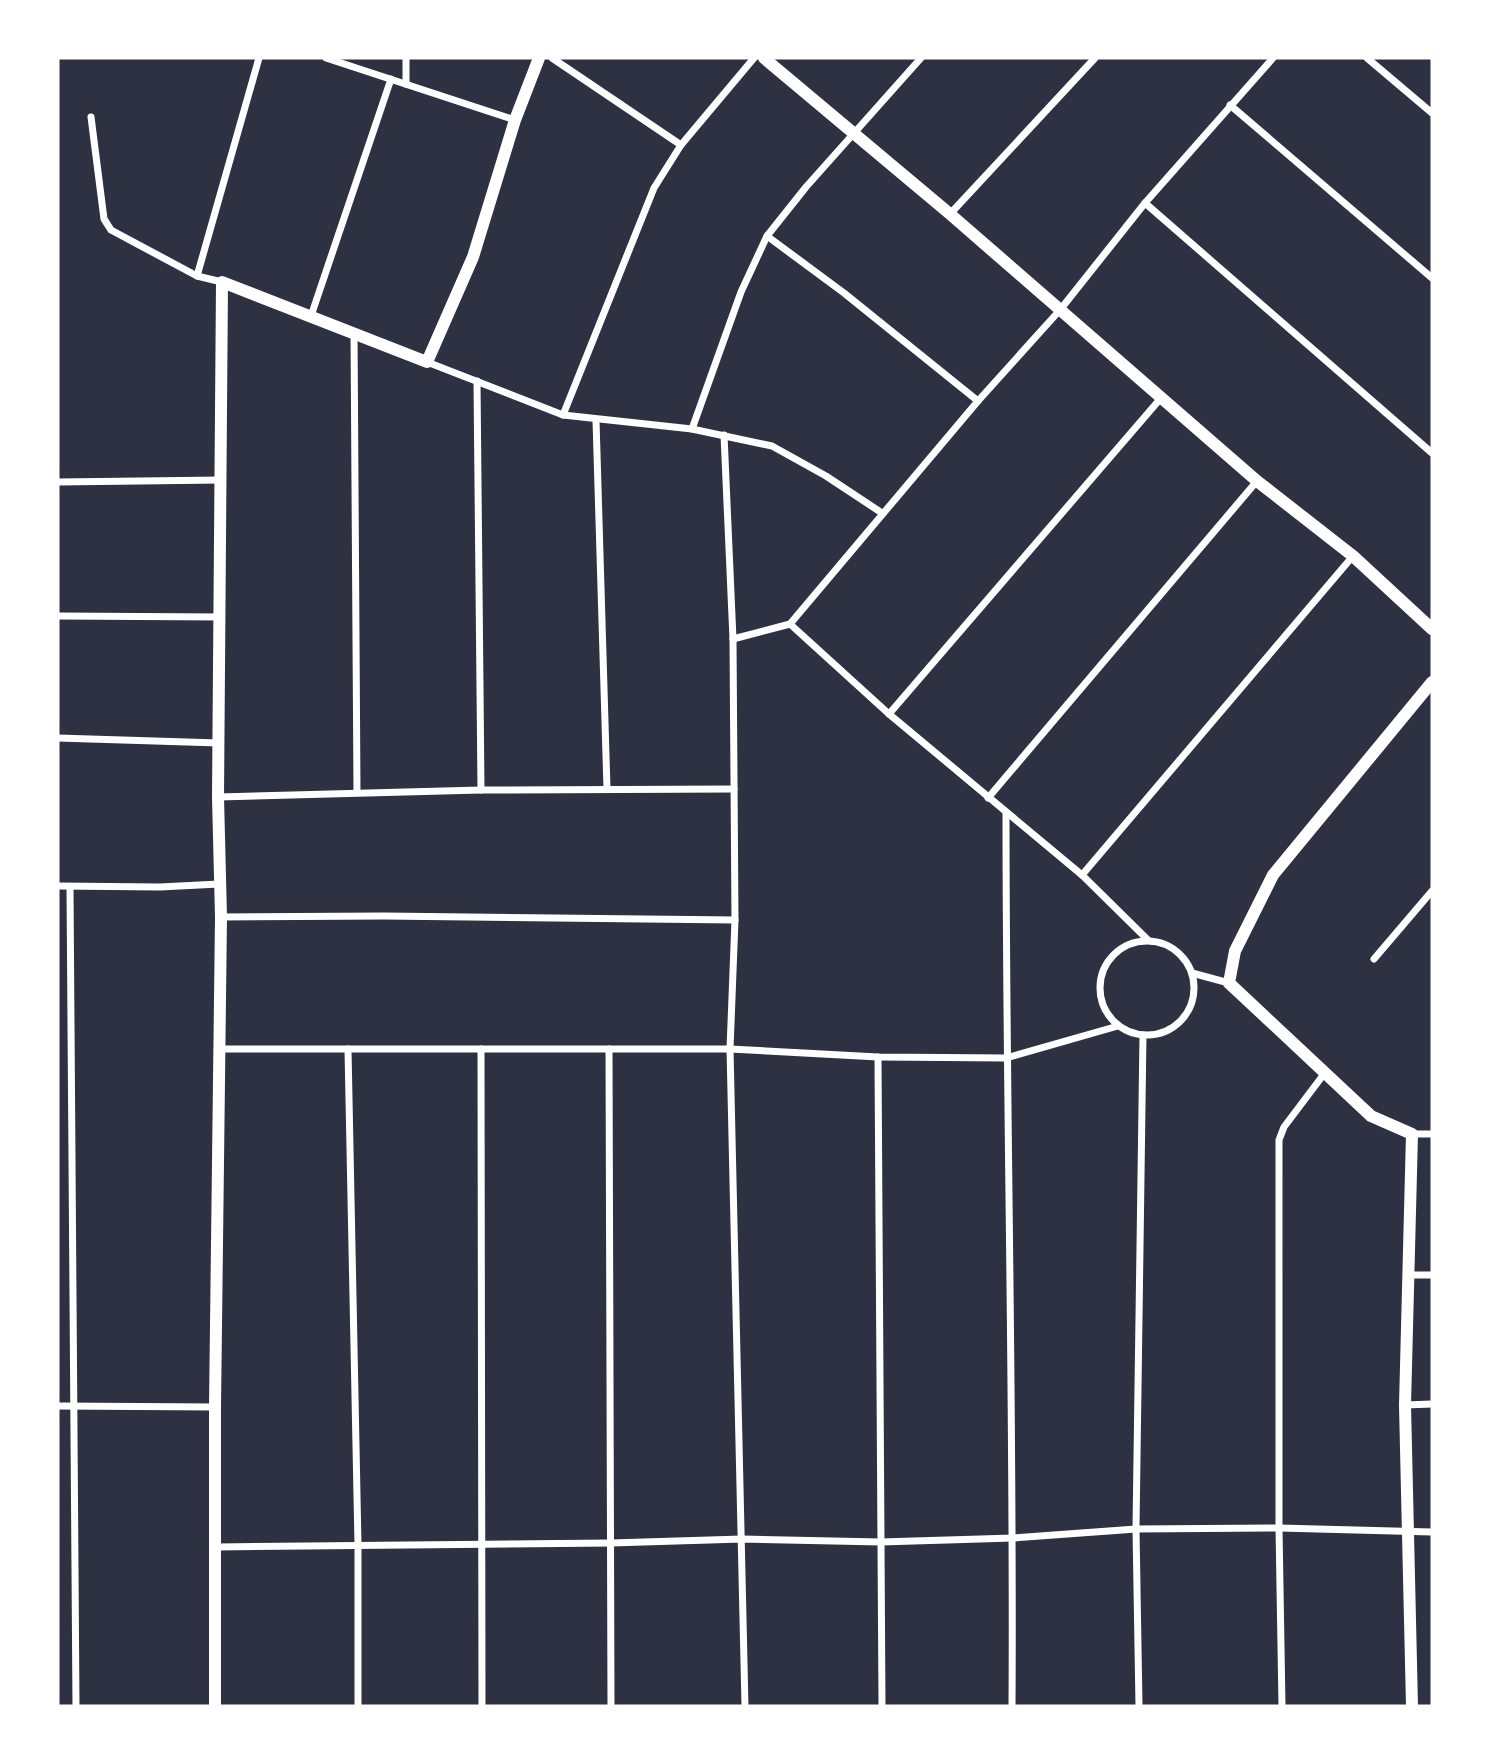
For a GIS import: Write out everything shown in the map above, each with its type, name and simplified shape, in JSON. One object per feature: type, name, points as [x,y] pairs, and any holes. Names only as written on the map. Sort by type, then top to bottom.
[{"type":"street","points":[[197,276],[259,58]]},
{"type":"street","points":[[327,58],[515,120]]},
{"type":"street","points":[[406,58],[406,84]]},
{"type":"street","points":[[427,362],[472,257],[515,120],[539,58]]},
{"type":"street","points":[[552,58],[681,145]]},
{"type":"street","points":[[563,415],[654,188],[681,145],[754,58]]},
{"type":"street","points":[[764,58],[950,214],[1257,481],[1353,556],[1432,629]]},
{"type":"street","points":[[692,429],[741,292],[767,236],[806,187],[921,58]]},
{"type":"street","points":[[950,214],[1095,58]]},
{"type":"street","points":[[733,639],[790,624],[978,401],[1060,310],[1145,203],[1273,58]]},
{"type":"street","points":[[1367,58],[1432,113]]},
{"type":"street","points":[[311,316],[391,79]]},
{"type":"street","points":[[1230,105],[1432,278]]},
{"type":"street","points":[[91,117],[104,219],[111,230],[197,276],[222,282],[354,332],[563,415],[692,429],[772,446],[826,476],[882,513]]},
{"type":"street","points":[[1145,203],[1432,453]]},
{"type":"street","points":[[767,236],[844,293],[978,401]]},
{"type":"street","points":[[215,1706],[222,282]]},
{"type":"street","points":[[354,332],[357,792]]},
{"type":"street","points":[[477,382],[481,790]]},
{"type":"street","points":[[889,714],[1161,398]]},
{"type":"street","points":[[596,420],[607,789]]},
{"type":"street","points":[[724,435],[733,639],[735,920],[730,1049],[745,1706]]},
{"type":"street","points":[[58,482],[221,480]]},
{"type":"street","points":[[988,798],[1257,481]]},
{"type":"street","points":[[1082,875],[1353,556]]},
{"type":"street","points":[[58,616],[221,617]]},
{"type":"street","points":[[790,624],[889,714],[1082,875],[1148,940]]},
{"type":"street","points":[[1229,983],[1235,951],[1273,874],[1432,682]]},
{"type":"street","points":[[58,738],[219,743]]},
{"type":"street","points":[[218,797],[481,790],[734,789]]},
{"type":"street","points":[[1006,813],[1006,1058],[1013,1538],[1012,1706]]},
{"type":"street","points":[[58,886],[160,887],[219,884]]},
{"type":"street","points":[[70,887],[76,1706]]},
{"type":"street","points":[[1374,959],[1432,891]]},
{"type":"street","points":[[220,917],[735,920]]},
{"type":"street","points":[[1148,940],[1162,942],[1186,960],[1192,973],[1192,1004],[1173,1028],[1158,1034],[1143,1035],[1118,1026],[1107,1013],[1100,997],[1100,981],[1105,965],[1116,951],[1131,943],[1148,940]]},
{"type":"street","points":[[1192,973],[1229,983],[1371,1116],[1412,1134],[1432,1134]]},
{"type":"street","points":[[219,1049],[730,1049],[878,1057],[1006,1058],[1118,1026]]},
{"type":"street","points":[[1139,1706],[1136,1529],[1143,1035]]},
{"type":"street","points":[[348,1049],[358,1545],[358,1706]]},
{"type":"street","points":[[481,1049],[482,1706]]},
{"type":"street","points":[[609,1049],[611,1706]]},
{"type":"street","points":[[878,1057],[882,1706]]},
{"type":"street","points":[[1282,1706],[1279,1140],[1284,1127],[1324,1073]]},
{"type":"street","points":[[1412,1134],[1405,1405],[1412,1706]]},
{"type":"street","points":[[1407,1275],[1432,1275]]},
{"type":"street","points":[[1405,1405],[1432,1404]]},
{"type":"street","points":[[58,1406],[215,1407]]},
{"type":"street","points":[[216,1547],[742,1539],[881,1542],[1013,1538],[1136,1529],[1279,1528],[1432,1532]]}]
